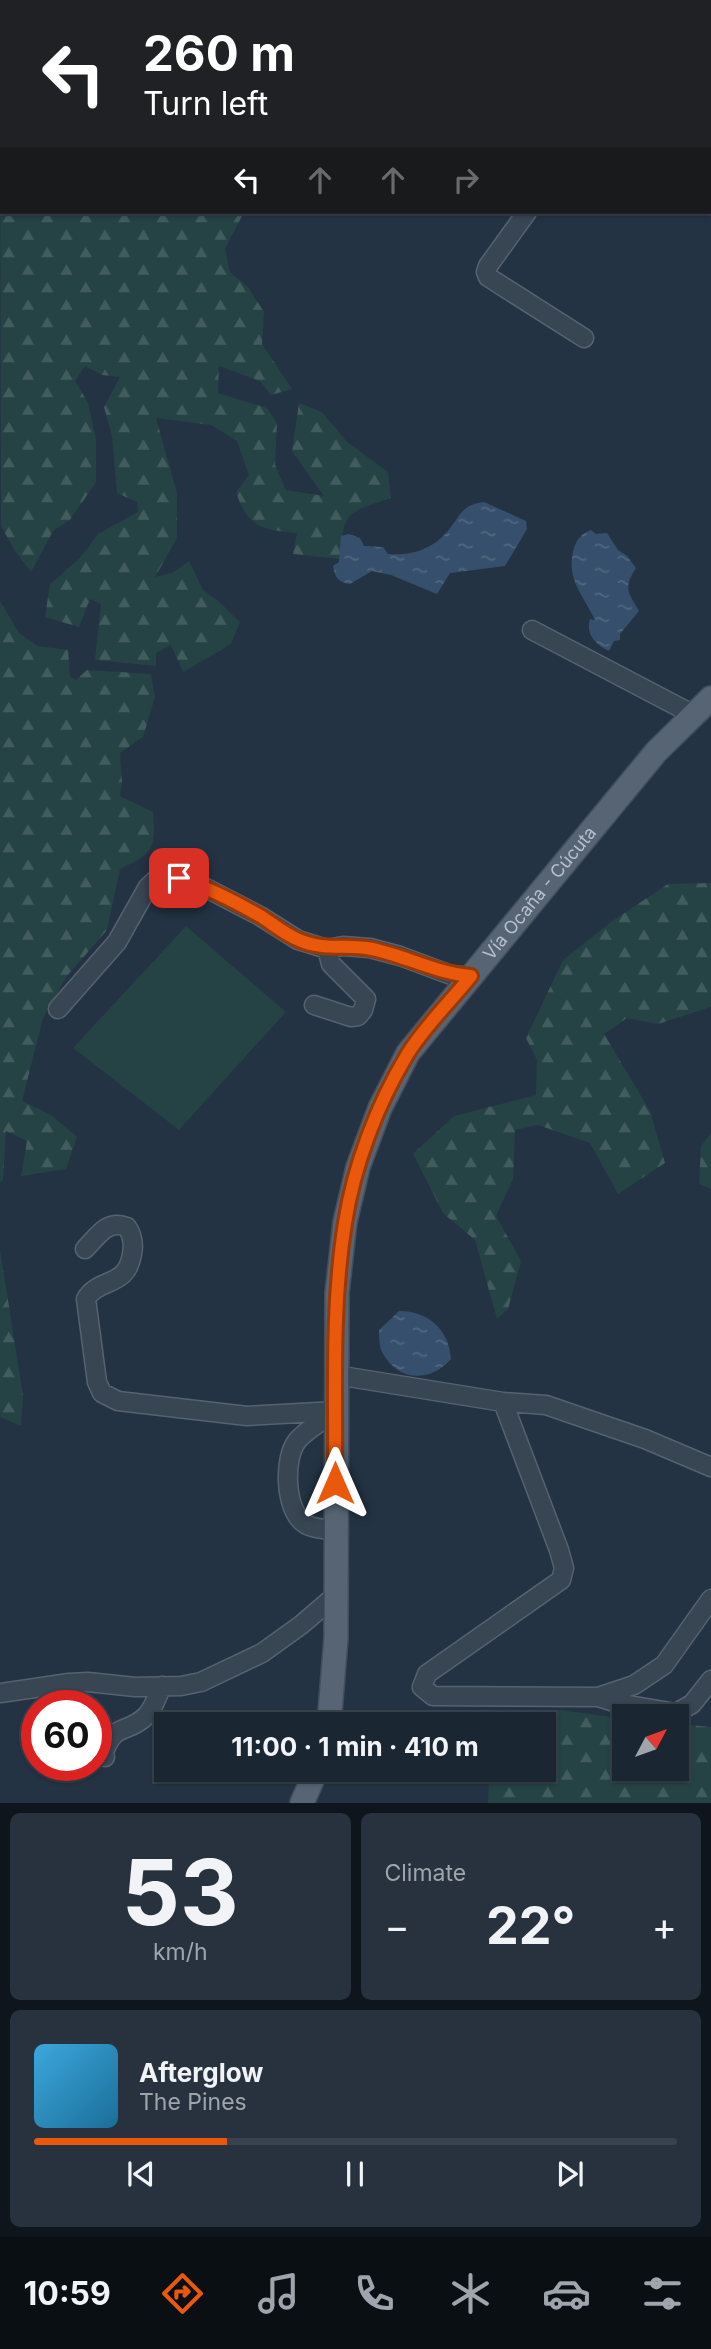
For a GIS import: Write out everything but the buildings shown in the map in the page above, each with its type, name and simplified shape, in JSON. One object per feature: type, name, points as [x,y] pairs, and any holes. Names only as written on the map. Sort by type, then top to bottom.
[{"type":"main road","name":"Vía Ocaña - Cúcuta","points":[[330,1712],[334,1682],[336,1595],[337,1293],[345,1222],[358,1167],[380,1108],[408,1053],[656,752],[711,698]]},
{"type":"main road","points":[[302,1803],[311,1782]]},
{"type":"street","points":[[526,214],[488,266],[488,277],[584,338]]},
{"type":"street","points":[[532,630],[694,715]]},
{"type":"street","points":[[58,1009],[117,942],[148,887],[160,876],[179,878],[204,887],[260,916],[298,940],[327,949],[343,946],[370,948],[451,975],[471,976]]},
{"type":"street","points":[[314,1005],[351,1017],[361,1014],[366,1005],[366,999],[331,964],[327,949]]},
{"type":"street","points":[[85,1249],[107,1227],[114,1224],[127,1227],[132,1236],[131,1259],[122,1277],[95,1289],[86,1299],[97,1382],[102,1393],[118,1401],[247,1416],[336,1411]]},
{"type":"street","points":[[336,1376],[503,1402],[546,1405],[645,1439],[711,1467]]},
{"type":"street","points":[[503,1402],[559,1550],[564,1568],[561,1580],[427,1674],[422,1686],[433,1696],[598,1697],[676,1713],[692,1704],[711,1680]]},
{"type":"street","points":[[335,1530],[311,1527],[301,1522],[292,1507],[288,1491],[291,1454],[296,1441],[336,1411]]},
{"type":"street","points":[[0,1693],[14,1689],[88,1682],[125,1687],[181,1686],[201,1682],[262,1653],[336,1595]]},
{"type":"street","points":[[598,1697],[634,1685],[664,1665],[711,1599]]},
{"type":"street","points":[[112,1736],[148,1714],[162,1686]]},
{"type":"green space","points":[[0,214],[243,214],[225,249],[230,272],[248,287],[264,312],[262,344],[292,389],[271,395],[260,381],[219,366],[218,393],[267,408],[277,423],[275,465],[286,490],[324,496],[292,451],[299,403],[322,412],[347,442],[388,472],[391,498],[365,507],[350,516],[343,531],[340,559],[293,554],[297,533],[258,525],[251,520],[241,504],[236,492],[249,475],[237,441],[211,425],[156,418],[177,493],[177,538],[155,577],[172,573],[189,561],[203,590],[240,622],[231,644],[183,672],[171,645],[156,653],[156,666],[95,660],[101,604],[90,599],[79,627],[45,617],[50,584],[79,559],[98,534],[138,512],[137,502],[117,493],[112,436],[104,407],[120,377],[102,375],[85,366],[75,381],[88,403],[96,439],[96,482],[70,520],[53,531],[31,572],[1,526]]},
{"type":"green space","points":[[0,601],[19,633],[38,646],[68,650],[70,676],[76,680],[87,670],[151,674],[155,697],[143,737],[120,753],[120,796],[153,812],[153,843],[140,859],[120,869],[107,930],[67,976],[43,1018],[22,1101],[51,1115],[77,1137],[66,1169],[21,1176],[27,1141],[6,1131],[3,1180],[0,1182]]},
{"type":"green space","points":[[711,883],[711,1007],[658,1024],[627,1018],[604,1034],[650,1111],[665,1163],[618,1194],[590,1143],[538,1125],[515,1130],[513,1179],[496,1216],[521,1261],[508,1309],[497,1319],[475,1240],[443,1213],[413,1154],[454,1116],[536,1095],[537,1060],[526,1038],[563,960],[611,922],[668,884]]},
{"type":"green space","points":[[186,926],[286,1012],[179,1130],[73,1048]]},
{"type":"green space","points":[[711,1133],[711,1189],[699,1184],[701,1146]]},
{"type":"green space","points":[[0,1250],[23,1395],[21,1426],[0,1417]]},
{"type":"green space","points":[[562,1710],[612,1717],[612,1782],[690,1782],[690,1725],[711,1727],[711,1803],[488,1803],[489,1782],[556,1782],[556,1712],[549,1712]]},
{"type":"water","points":[[484,502],[526,521],[527,529],[505,566],[450,573],[437,594],[391,575],[372,571],[350,584],[340,581],[336,576],[333,566],[339,562],[341,536],[349,534],[360,538],[364,546],[383,547],[388,554],[413,553],[441,538],[465,509]]},
{"type":"water","points":[[591,530],[596,534],[607,533],[618,550],[627,556],[636,568],[629,580],[628,590],[639,611],[620,634],[620,640],[614,641],[609,651],[600,646],[590,634],[590,619],[595,620],[577,586],[572,569],[574,548],[582,535]]},
{"type":"water","points":[[399,1311],[420,1314],[442,1331],[451,1359],[443,1367],[415,1376],[405,1374],[389,1362],[381,1350],[379,1330]]},
{"type":"route","points":[[179,878],[221,895],[298,940],[327,949],[343,946],[370,948],[451,975],[471,976],[408,1053],[380,1108],[358,1167],[345,1222],[337,1293],[335,1483]]}]
